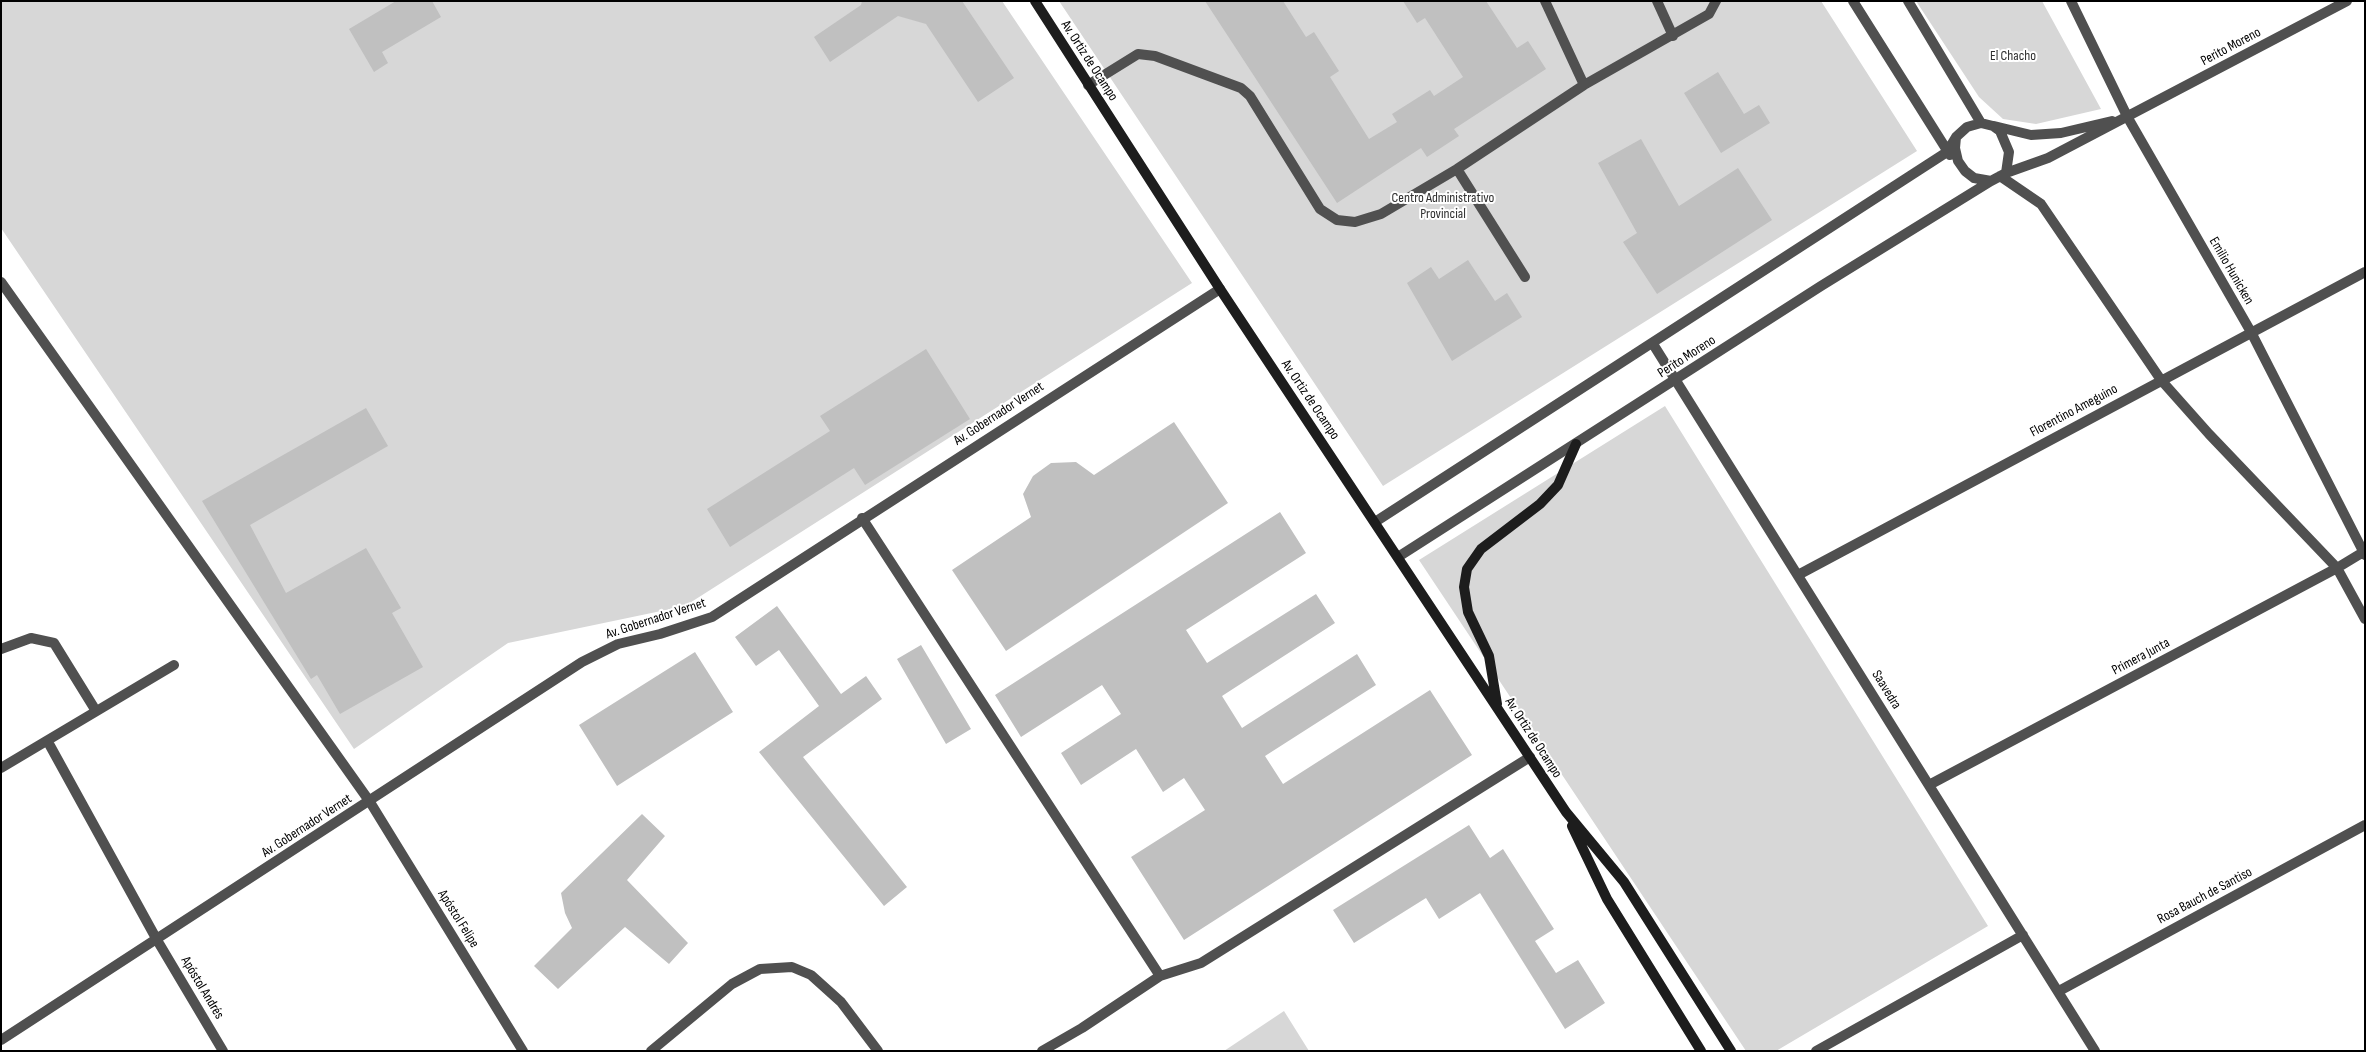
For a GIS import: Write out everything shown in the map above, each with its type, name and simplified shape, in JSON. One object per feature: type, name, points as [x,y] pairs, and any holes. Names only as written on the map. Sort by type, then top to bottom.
[{"type":"main road","name":"Av. Ortiz de Ocampo","points":[[1035,1],[1220,290],[1376,522],[1497,708],[1566,812],[1624,882],[1731,1051]]},
{"type":"main road","points":[[1497,708],[1489,656],[1468,612],[1464,587],[1467,569],[1481,549],[1540,504],[1558,485],[1576,444]]},
{"type":"main road","name":"Av. Ortiz de Ocampo","points":[[1566,812],[1607,899],[1701,1051]]},
{"type":"street","points":[[1545,1],[1584,85]]},
{"type":"street","points":[[1657,1],[1673,36]]},
{"type":"street","points":[[1088,85],[1138,54],[1155,56],[1242,88],[1250,96],[1320,209],[1338,220],[1355,222],[1381,214],[1457,169],[1584,85],[1709,14],[1716,1]]},
{"type":"street","points":[[1853,1],[1947,152],[1974,178],[1999,177],[2041,204],[2161,380],[2209,434],[2337,568],[2365,618]]},
{"type":"street","points":[[1908,1],[1981,123]]},
{"type":"street","name":"Emilio Hunicken","points":[[2072,1],[2128,118],[2251,332],[2364,552]]},
{"type":"street","name":"Perito Moreno","points":[[1398,557],[1821,286],[1999,177],[2048,158],[2128,118],[2347,1]]},
{"type":"street","name":"Perito Moreno","points":[[1994,126],[2031,136],[2061,133],[2128,118]]},
{"type":"street","points":[[1376,522],[1947,152],[1956,137],[1967,127],[1981,123],[1994,126],[2004,138],[2009,152],[1999,177]]},
{"type":"street","points":[[1956,137],[1957,154],[1965,171]]},
{"type":"street","points":[[1457,169],[1525,277]]},
{"type":"street","name":"Florentino Ameguino","points":[[1798,575],[2365,272]]},
{"type":"street","name":"Apóstol Felipe","points":[[1,282],[370,802],[523,1051]]},
{"type":"street","name":"Av. Gobernador Vernet","points":[[1,1040],[370,802],[582,662],[618,644],[660,634],[712,616],[1220,290]]},
{"type":"street","name":"Saavedra","points":[[1653,344],[2095,1051]]},
{"type":"street","points":[[862,518],[1160,976]]},
{"type":"street","name":"Primera Junta","points":[[1929,785],[2364,552]]},
{"type":"street","points":[[1,649],[31,638],[54,643],[96,711]]},
{"type":"street","points":[[1,768],[48,742],[174,665]]},
{"type":"street","name":"Apóstol Andrés","points":[[48,742],[157,940],[223,1051]]},
{"type":"street","points":[[1042,1051],[1082,1028],[1160,976],[1201,963],[1530,757]]},
{"type":"street","name":"Rosa Bauch de Santiso","points":[[2059,991],[2365,825]]},
{"type":"street","points":[[1816,1051],[2023,935]]},
{"type":"street","points":[[651,1051],[732,984],[760,969],[792,967],[811,974],[841,1002],[878,1051]]},
{"type":"green space","points":[[1,1],[1002,1],[1192,283],[685,606],[508,643],[354,749],[1,228]]},
{"type":"green space","name":"Centro Administrativo Provincial","points":[[1059,1],[1821,1],[1917,151],[1383,486]]},
{"type":"green space","name":"El Chacho","points":[[1916,1],[2042,1],[2101,109],[2036,124],[2003,119],[1979,97]]},
{"type":"green space","points":[[1665,406],[1988,926],[1776,1051],[1746,1051],[1419,560]]},
{"type":"green space","points":[[1284,1011],[1309,1051],[1224,1051]]},
{"type":"building","points":[[396,1],[432,1],[441,17],[382,52],[388,63],[374,72],[349,29]]},
{"type":"building","points":[[862,1],[962,1],[1014,78],[978,102],[926,24],[898,16],[830,62],[814,37],[861,5]]},
{"type":"building","points":[[1205,1],[1283,1],[1306,37],[1314,32],[1339,71],[1330,77],[1369,139],[1397,122],[1392,114],[1430,90],[1434,96],[1463,77],[1425,18],[1417,23],[1403,1],[1486,1],[1517,48],[1528,41],[1546,69],[1454,129],[1459,136],[1427,157],[1421,148],[1337,203]]},
{"type":"building","points":[[1718,72],[1744,114],[1759,105],[1770,123],[1721,153],[1684,93]]},
{"type":"building","points":[[1641,139],[1679,206],[1738,168],[1772,220],[1657,294],[1623,242],[1637,233],[1598,163]]},
{"type":"building","points":[[1468,260],[1495,301],[1507,293],[1522,317],[1452,361],[1407,283],[1431,267],[1439,279]]},
{"type":"building","points":[[926,349],[970,419],[865,485],[854,468],[730,547],[707,509],[830,431],[820,416]]},
{"type":"building","points":[[366,408],[388,446],[250,525],[286,593],[366,548],[401,608],[392,613],[423,667],[340,714],[317,675],[311,679],[202,501]]},
{"type":"building","points":[[1174,422],[1228,503],[1006,651],[952,570],[1031,517],[1023,494],[1033,476],[1051,463],[1076,462],[1094,475]]},
{"type":"building","points":[[1280,512],[1306,553],[1186,630],[1207,663],[1316,594],[1335,623],[1222,696],[1242,728],[1357,654],[1376,685],[1265,756],[1283,784],[1430,690],[1472,755],[1184,940],[1131,857],[1205,810],[1184,778],[1163,792],[1136,749],[1081,785],[1061,753],[1121,714],[1102,685],[1021,737],[995,695]]},
{"type":"building","points":[[777,606],[841,694],[866,676],[882,699],[803,757],[907,887],[884,906],[759,752],[819,706],[779,650],[756,666],[735,637]]},
{"type":"building","points":[[921,645],[971,729],[946,744],[897,659]]},
{"type":"building","points":[[695,652],[733,712],[617,786],[579,725]]},
{"type":"building","points":[[642,814],[665,836],[627,880],[688,943],[669,964],[625,927],[558,989],[534,966],[572,928],[565,913],[561,893]]},
{"type":"building","points":[[1469,825],[1490,858],[1503,849],[1554,929],[1535,941],[1556,973],[1578,960],[1605,1003],[1565,1029],[1480,893],[1439,919],[1426,898],[1354,943],[1333,910]]}]
